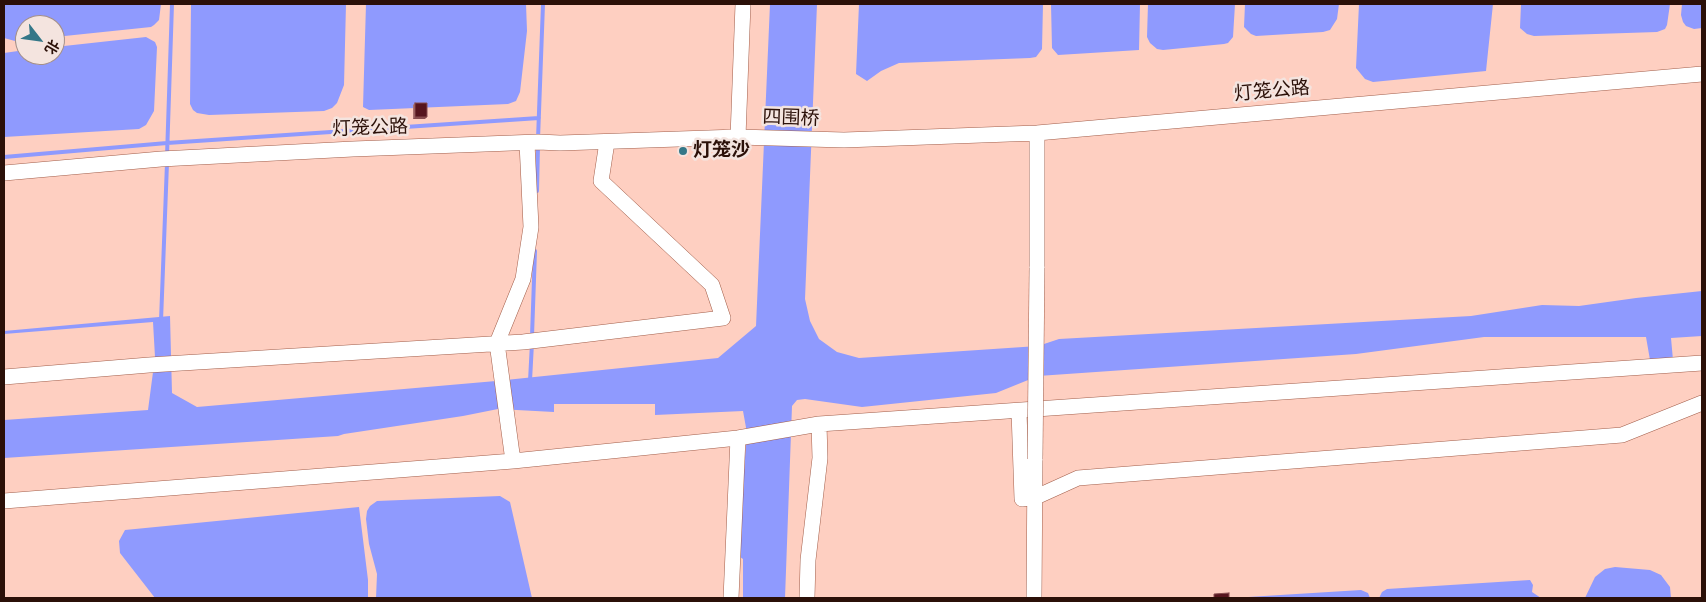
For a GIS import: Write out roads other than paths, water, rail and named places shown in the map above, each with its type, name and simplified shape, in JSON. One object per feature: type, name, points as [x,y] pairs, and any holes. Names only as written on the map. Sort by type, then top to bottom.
[{"type":"street","points":[[738,138],[743,4]]},
{"type":"street","name":"灯笼公路","points":[[844,140],[1037,133],[1702,74]]},
{"type":"street","points":[[1034,598],[1037,133]]},
{"type":"street","name":"四围桥","points":[[738,138],[844,140]]},
{"type":"street","name":"灯笼公路","points":[[4,173],[169,158],[353,149],[738,138]]},
{"type":"street","points":[[4,377],[149,365],[523,342],[723,318],[712,285],[602,181],[607,142]]},
{"type":"street","points":[[513,461],[497,343],[523,279],[531,226],[533,143]]},
{"type":"street","points":[[4,500],[513,461],[738,438],[819,424],[1702,363]]},
{"type":"street","points":[[1018,411],[1022,499],[1036,497],[1078,478],[1622,436],[1702,402]]},
{"type":"street","points":[[806,598],[808,560],[820,458],[819,424]]},
{"type":"street","points":[[731,598],[738,438]]},
{"type":"water","points":[[4,4],[161,4],[159,20],[151,27],[65,36],[65,15],[15,15],[15,41],[4,38]]},
{"type":"water","points":[[191,4],[346,4],[344,85],[337,103],[332,108],[324,111],[209,115],[197,113],[190,104]]},
{"type":"water","points":[[366,4],[526,4],[527,31],[520,92],[516,101],[508,104],[369,110],[363,107]]},
{"type":"water","points":[[770,4],[817,4],[805,299],[810,321],[819,339],[837,352],[859,358],[1038,346],[1059,339],[1471,316],[1542,305],[1579,306],[1702,291],[1702,336],[1671,338],[1673,360],[1650,360],[1646,337],[1484,337],[1356,354],[1038,376],[996,393],[862,407],[805,399],[797,400],[792,406],[785,598],[743,598],[743,559],[737,555],[747,433],[743,411],[655,415],[655,404],[554,404],[554,412],[498,409],[338,436],[4,458],[4,420],[148,410],[155,357],[153,322],[4,334],[4,331],[170,316],[172,393],[197,407],[496,381],[718,358],[756,326]]},
{"type":"water","points":[[859,4],[1043,4],[1042,49],[1036,57],[1030,58],[899,63],[881,71],[867,81],[856,74]]},
{"type":"water","points":[[1051,4],[1140,4],[1139,50],[1058,55],[1052,48]]},
{"type":"water","points":[[1148,4],[1235,4],[1233,37],[1228,43],[1224,44],[1157,49],[1150,43],[1147,37]]},
{"type":"water","points":[[1245,4],[1339,4],[1337,19],[1330,30],[1256,36],[1244,27]]},
{"type":"water","points":[[1359,4],[1493,4],[1486,71],[1373,82],[1365,79],[1356,68]]},
{"type":"water","points":[[1521,4],[1670,4],[1667,25],[1665,29],[1657,32],[1534,36],[1527,34],[1520,28]]},
{"type":"water","points":[[1682,4],[1702,4],[1702,28],[1694,29],[1686,26],[1681,15]]},
{"type":"water","points":[[146,37],[155,42],[157,47],[154,111],[146,125],[139,129],[4,137],[4,53],[15,51],[15,65],[65,65],[65,46]]},
{"type":"water","points":[[500,496],[510,502],[532,598],[376,598],[377,574],[369,544],[366,519],[370,506],[377,501]]},
{"type":"water","points":[[359,507],[368,580],[368,598],[155,598],[120,553],[119,541],[125,530]]},
{"type":"water","points":[[1615,567],[1650,570],[1661,575],[1670,587],[1671,598],[1585,598],[1595,577],[1605,569]]},
{"type":"water","points":[[1530,580],[1533,585],[1532,592],[1541,598],[1379,598],[1382,592],[1387,589]]},
{"type":"water","points":[[1361,590],[1368,593],[1370,598],[1232,598]]},
{"type":"waterway","points":[[167,156],[172,4]]},
{"type":"waterway","points":[[538,139],[543,4]]},
{"type":"waterway","points":[[4,157],[167,143],[539,118]]},
{"type":"waterway","points":[[537,191],[538,146]]},
{"type":"waterway","points":[[161,321],[167,163]]},
{"type":"waterway","points":[[532,336],[535,251]]},
{"type":"waterway","points":[[530,381],[532,343]]},
{"type":"place","name":"灯笼沙","points":[[683,151]]}]
